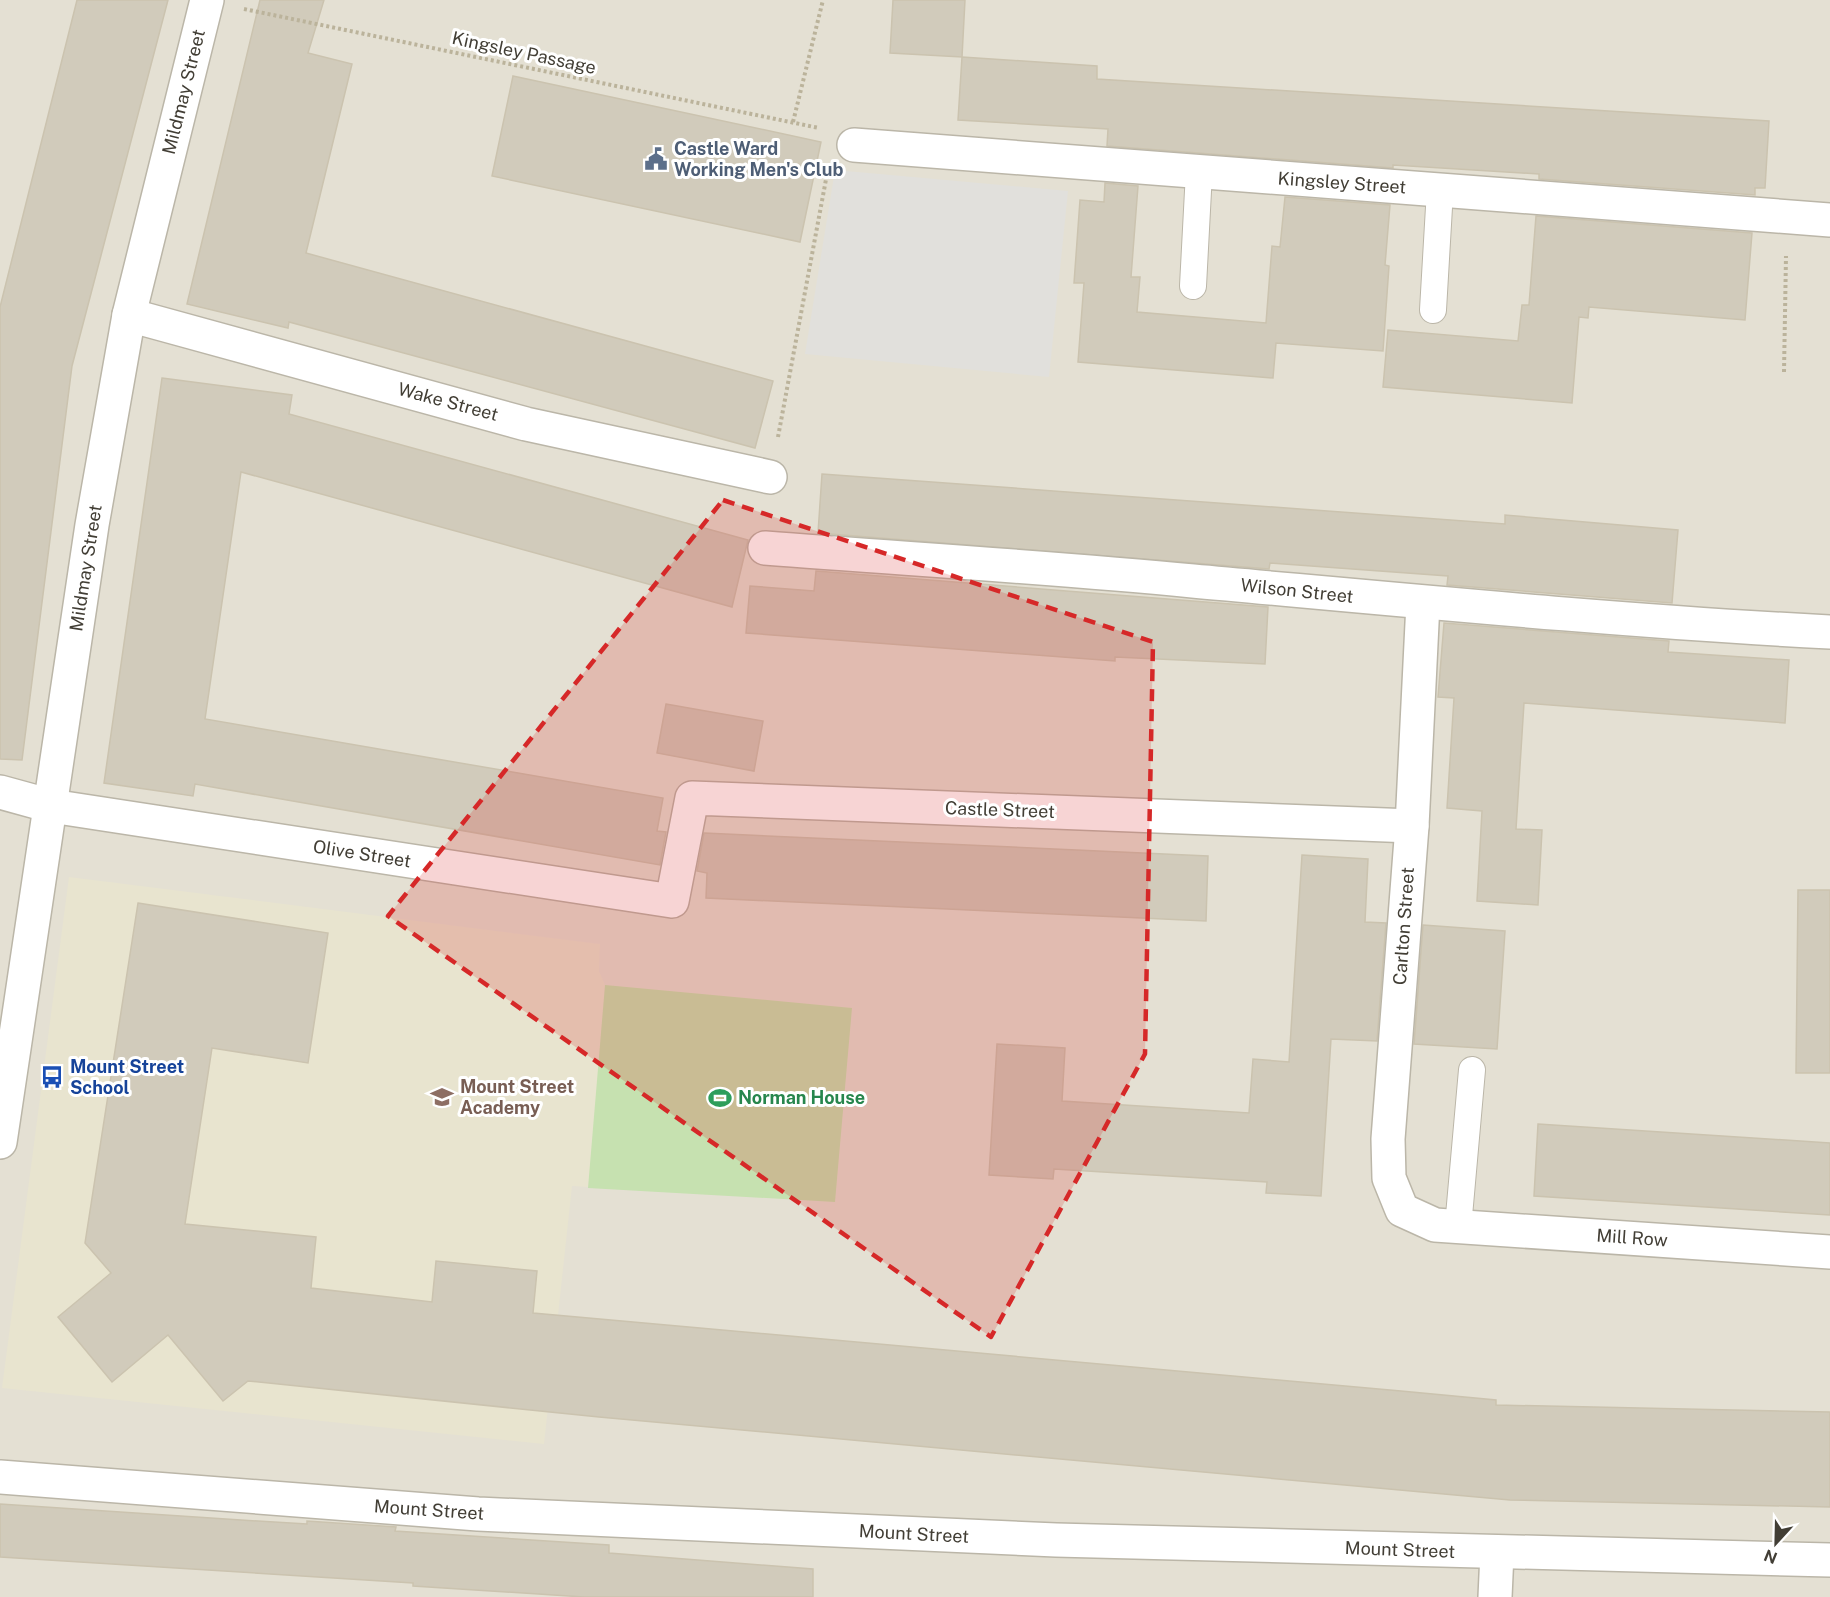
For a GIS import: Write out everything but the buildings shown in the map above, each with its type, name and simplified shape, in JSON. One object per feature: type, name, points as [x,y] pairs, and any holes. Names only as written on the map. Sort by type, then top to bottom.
[{"type":"street","name":"Mildmay Street","points":[[0,1142],[92,525],[129,315],[207,0]]},
{"type":"street","name":"Kingsley Street","points":[[844,139],[1199,172],[1830,220]]},
{"type":"street","name":"Wake Street","points":[[129,315],[526,424],[770,477]]},
{"type":"street","name":"Wilson Street","points":[[765,548],[1191,580],[1423,603],[1703,625],[1830,632]]},
{"type":"street","name":"Carlton Street","points":[[1423,603],[1412,826],[1388,1139],[1389,1178],[1402,1210],[1446,1226]]},
{"type":"street","name":"Olive Street","points":[[0,792],[51,806],[672,901]]},
{"type":"street","name":"Castle Street","points":[[672,901],[692,798],[1412,826]]},
{"type":"street","name":"Mill Row","points":[[1446,1226],[1830,1252]]},
{"type":"street","name":"Mount Street","points":[[0,1478],[502,1515],[1044,1540],[1830,1560]]},
{"type":"street","points":[[1495,1597],[1497,1553]]},
{"type":"lane","points":[[1193,286],[1199,172]]},
{"type":"lane","points":[[1433,310],[1440,190]]},
{"type":"lane","points":[[1446,1226],[1472,1070]]},
{"type":"path","name":"Kingsley Passage","points":[[207,0],[793,122],[844,139]]},
{"type":"path","points":[[793,122],[823,0]]},
{"type":"path","points":[[770,477],[844,139]]},
{"type":"path","points":[[1784,372],[1787,216]]},
{"type":"highlighted area","points":[[723,500],[1153,642],[1145,1054],[991,1337],[388,916]]},
{"type":"shaded area","points":[[0,0],[1830,0],[1830,1597],[0,1597]]},
{"type":"shaded area","name":"Castle Ward Working Men's Club","points":[[835,170],[1068,191],[1049,377],[805,354]]},
{"type":"shaded area","name":"Mount Street Academy","points":[[69,877],[600,944],[599,971],[605,985],[852,1008],[835,1202],[572,1186],[544,1444],[2,1388]]},
{"type":"green space","name":"Norman House","points":[[605,985],[852,1008],[835,1202],[588,1188]]},
{"type":"place","name":"Castle Ward Working Men's Club","points":[[656,159]]},
{"type":"place","name":"Mount Street School","points":[[52,1077]]},
{"type":"place","name":"Mount Street Academy","points":[[442,1097]]},
{"type":"place","name":"Norman House","points":[[720,1098]]}]
